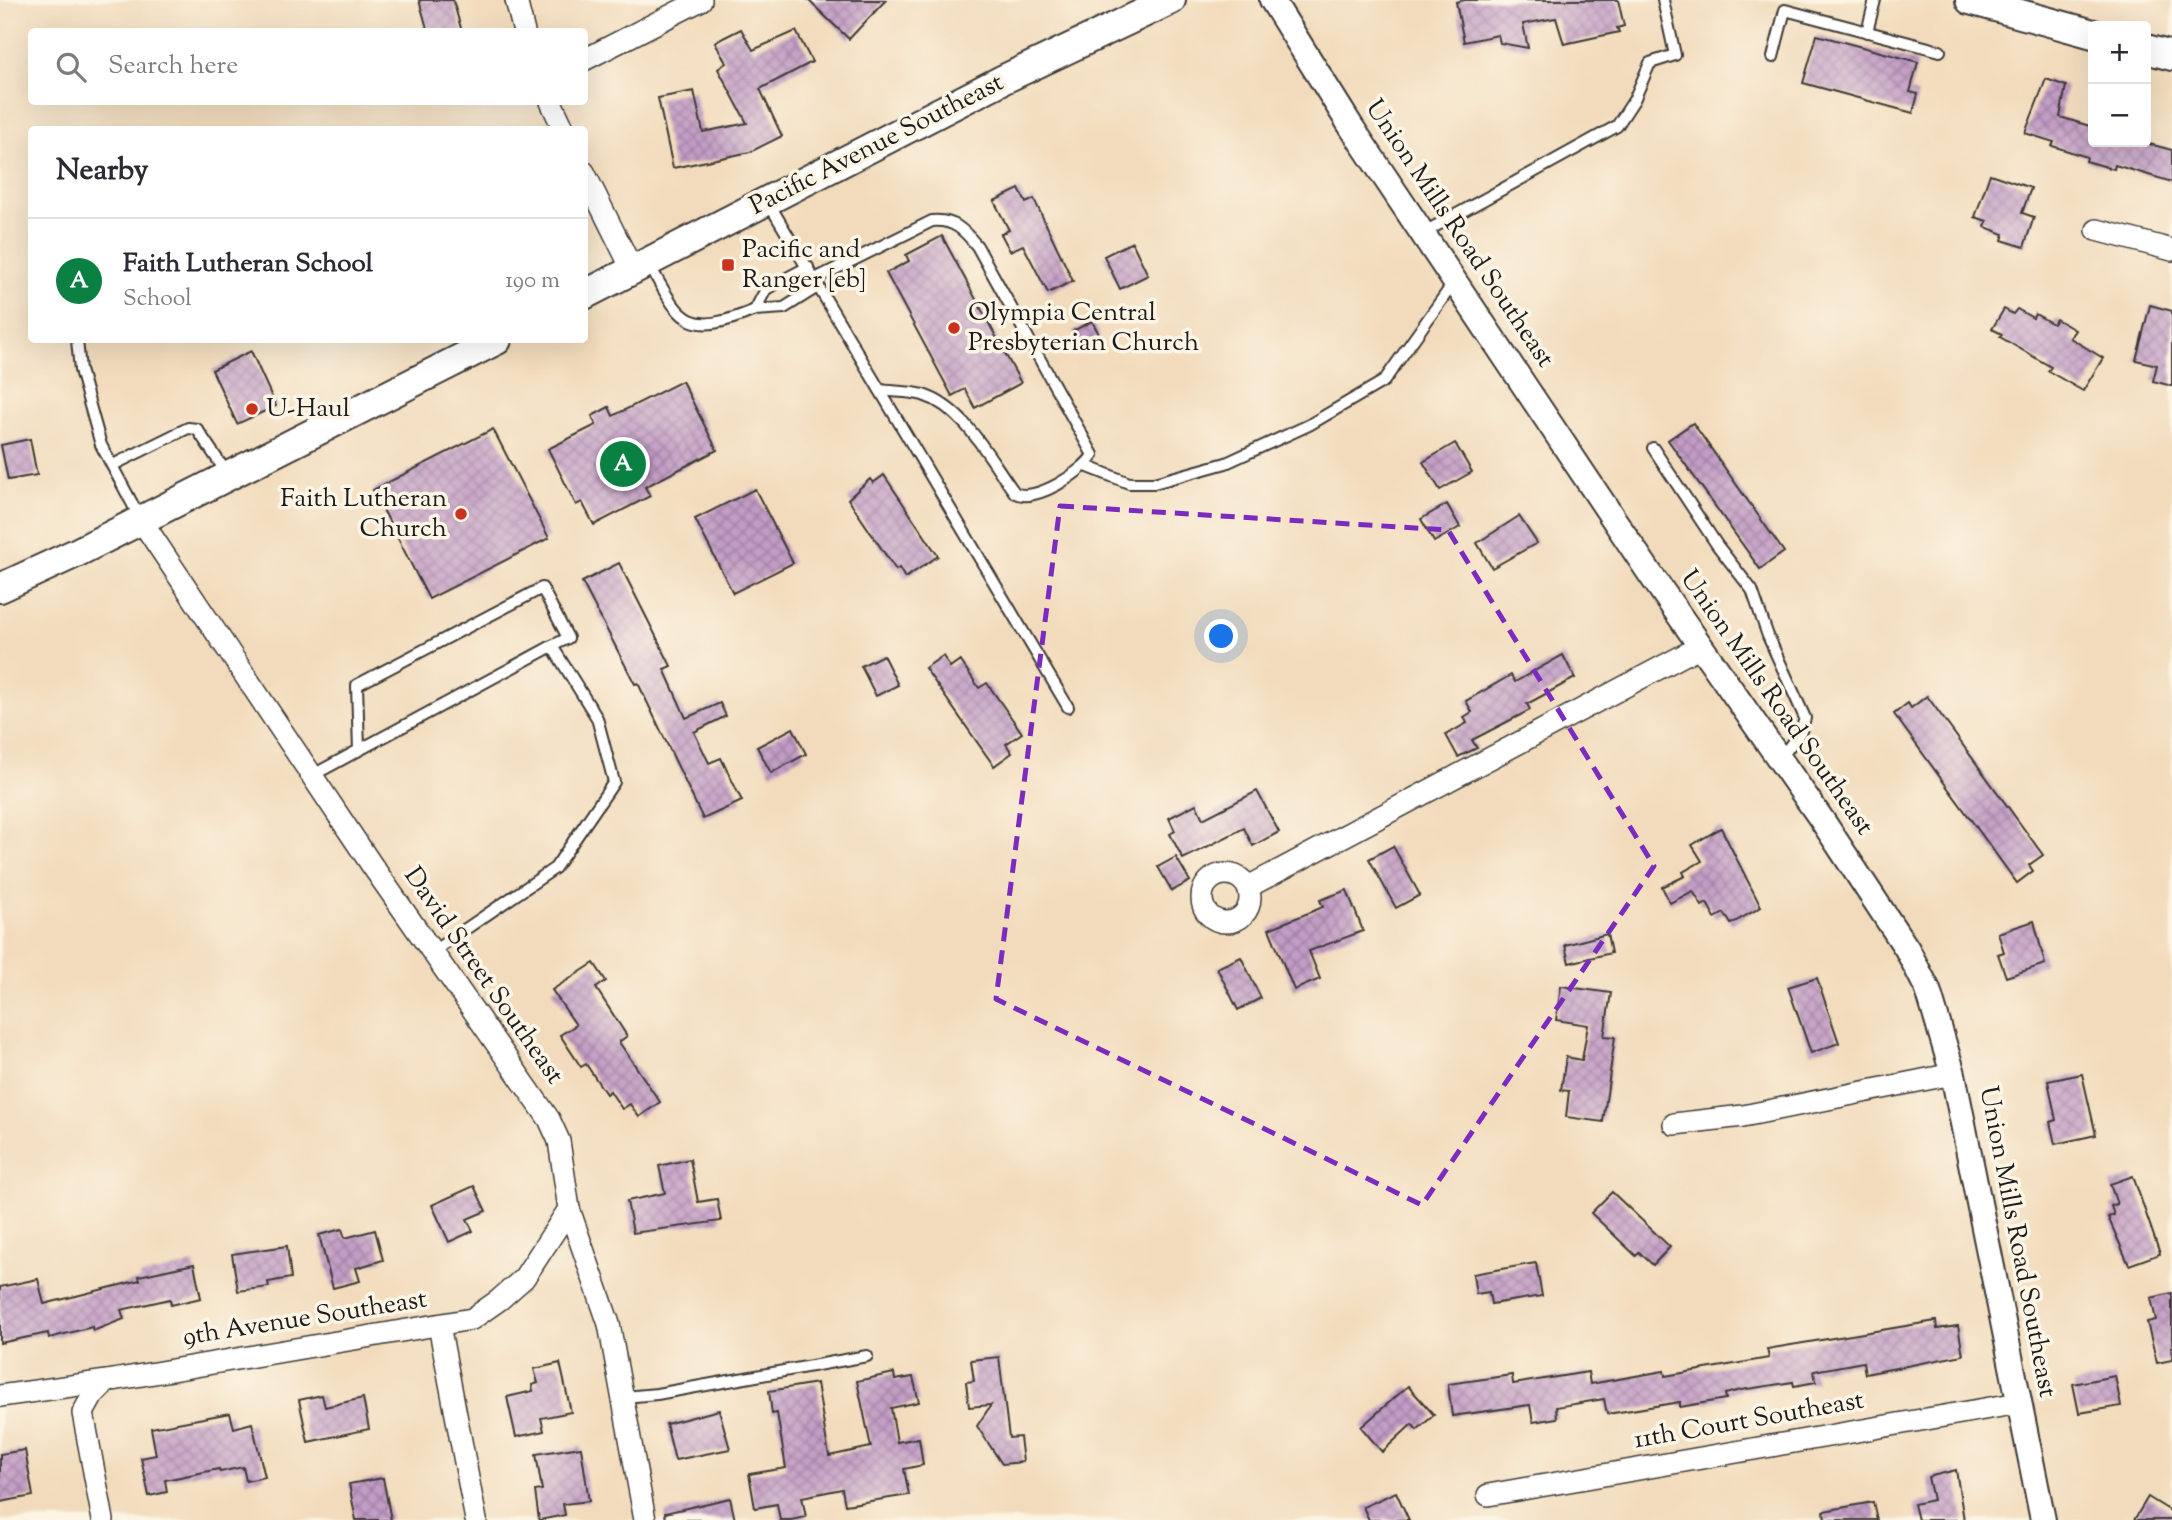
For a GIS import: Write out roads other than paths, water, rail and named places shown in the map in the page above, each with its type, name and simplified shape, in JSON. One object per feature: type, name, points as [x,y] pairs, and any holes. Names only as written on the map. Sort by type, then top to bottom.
[{"type":"main road","name":"Pacific Avenue Southeast","points":[[588,293],[1002,80],[1171,0]]},
{"type":"main road","points":[[1970,0],[2088,33]]},
{"type":"main road","points":[[2151,50],[2172,56]]},
{"type":"main road","points":[[0,588],[141,520],[491,343]]},
{"type":"street","points":[[516,0],[523,28]]},
{"type":"street","points":[[588,58],[701,0]]},
{"type":"street","name":"Union Mills Road Southeast","points":[[1272,0],[1455,281],[1907,949],[1928,990],[1953,1074],[2043,1520]]},
{"type":"street","points":[[552,105],[562,126]]},
{"type":"street","points":[[588,179],[640,267]]},
{"type":"street","points":[[2097,230],[2172,250]]},
{"type":"street","name":"David Street Southeast","points":[[141,520],[432,952],[549,1119],[559,1141],[569,1209],[609,1325],[645,1520]]},
{"type":"street","points":[[1248,887],[1701,646]]},
{"type":"street","points":[[1674,1124],[1743,1116],[1953,1074]]},
{"type":"street","name":"9th Avenue Southeast","points":[[0,1396],[107,1381],[472,1319],[524,1278],[569,1209]]},
{"type":"street","points":[[439,1325],[475,1520]]},
{"type":"street","points":[[103,1520],[83,1413],[93,1395],[107,1381]]},
{"type":"street","name":"11th Court Southeast","points":[[1488,1495],[2019,1403]]},
{"type":"lane","points":[[1423,233],[1617,126],[1634,100],[1650,63],[1675,55],[1663,0]]},
{"type":"lane","points":[[1867,32],[1875,0]]},
{"type":"lane","points":[[1773,57],[1785,10],[1940,51]]},
{"type":"lane","points":[[768,202],[1068,707]]},
{"type":"lane","points":[[640,267],[677,314],[699,324],[718,325],[755,310],[783,308],[817,283],[932,221],[950,221],[960,227],[977,246],[1093,455],[1086,467],[1035,495],[1021,496],[1015,492],[966,427],[945,408],[920,394],[880,390]]},
{"type":"lane","points":[[755,310],[766,289],[808,267]]},
{"type":"lane","points":[[1086,467],[1129,483],[1154,483],[1226,463],[1309,425],[1384,381],[1455,281]]},
{"type":"lane","points":[[77,343],[80,370],[101,445],[141,520]]},
{"type":"lane","points":[[113,465],[188,428],[197,429],[228,475]]},
{"type":"lane","points":[[1653,448],[1717,545],[1752,590],[1768,636],[1805,718],[1801,731],[1780,759]]},
{"type":"lane","points":[[313,775],[568,638],[542,588],[357,685],[359,750]]},
{"type":"lane","points":[[432,952],[555,868],[614,782],[597,718],[552,646]]},
{"type":"lane","points":[[624,1397],[657,1394],[867,1356]]},
{"type":"place","name":"Pacific and Ranger [eb]","points":[[728,265]]},
{"type":"place","name":"Olympia Central Presbyterian Church","points":[[954,328]]},
{"type":"place","name":"U-Haul","points":[[252,409]]},
{"type":"place","name":"Faith Lutheran School","points":[[623,464]]},
{"type":"place","name":"Faith Lutheran Church","points":[[461,514]]}]
